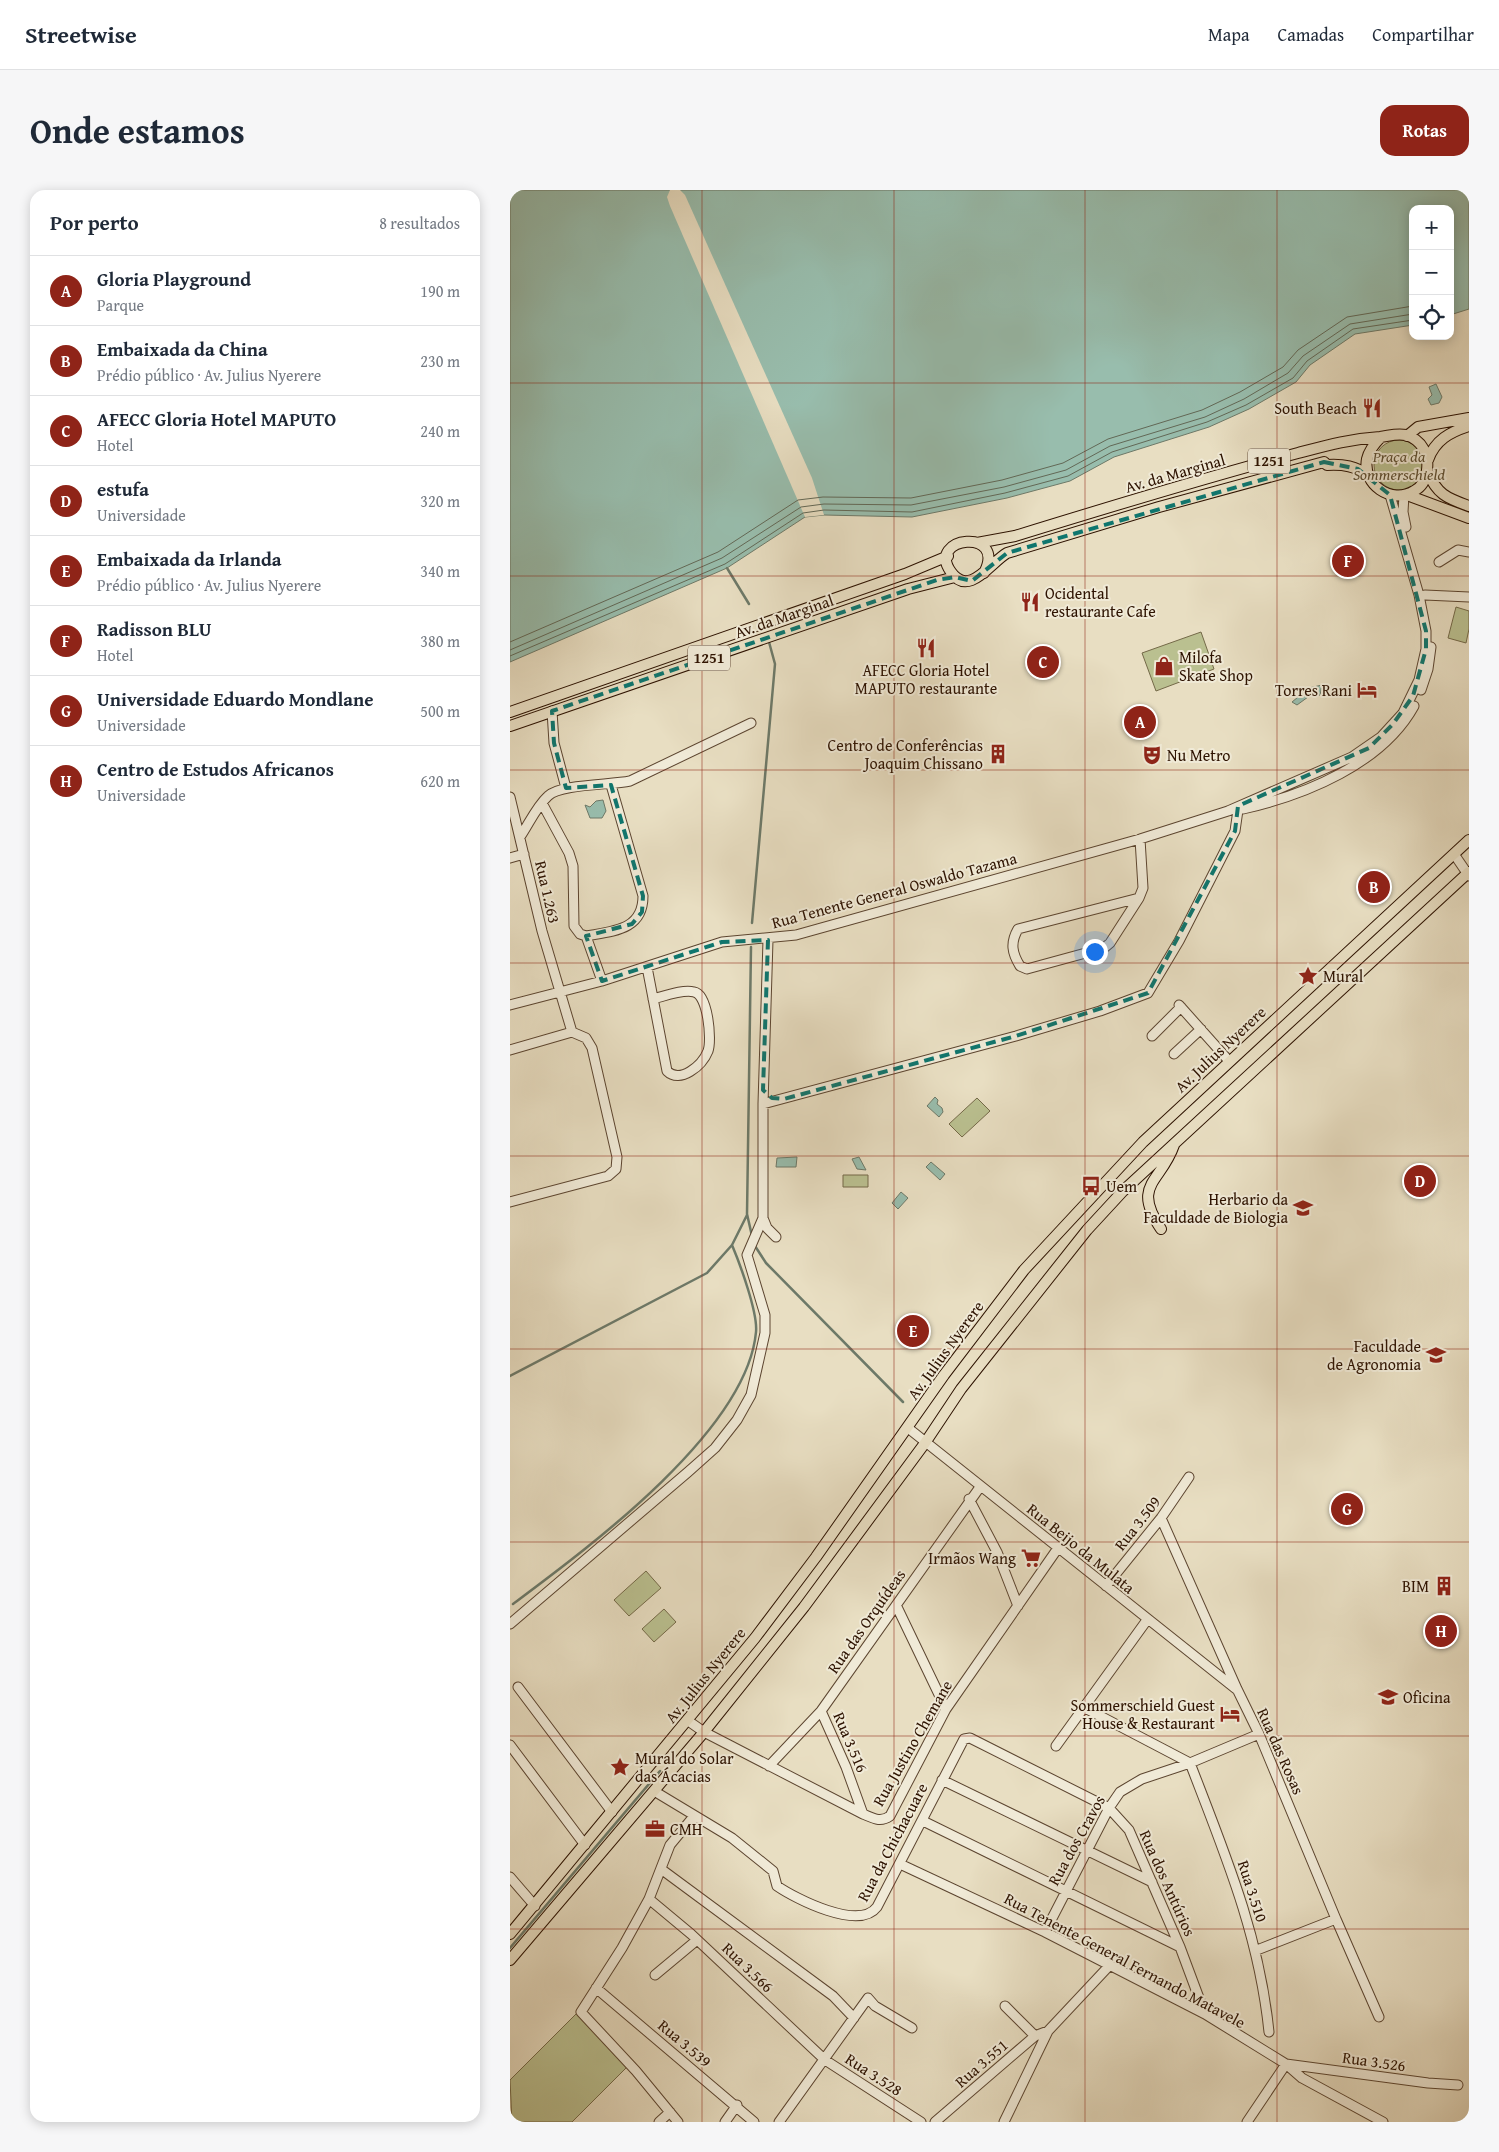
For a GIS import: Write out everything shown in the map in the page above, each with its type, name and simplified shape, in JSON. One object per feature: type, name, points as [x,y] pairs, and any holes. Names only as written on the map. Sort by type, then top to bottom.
[{"type":"main road","name":"Av. da Marginal","points":[[510,712],[905,574],[948,556],[959,542],[972,541],[977,543],[1015,536],[1334,443],[1358,438],[1399,434],[1407,436],[1418,427],[1469,418]]},
{"type":"main road","points":[[1405,495],[1420,486],[1427,471],[1428,460],[1434,447],[1449,433],[1469,426]]},
{"type":"main road","points":[[1407,436],[1421,445],[1428,460]]},
{"type":"main road","points":[[1368,476],[1367,459],[1370,450],[1381,437]]},
{"type":"main road","name":"Av. da Marginal","points":[[510,726],[908,589],[955,577],[972,581],[984,573],[997,559],[1007,553],[1324,462],[1327,465],[1342,464],[1358,469],[1368,476],[1377,488],[1390,495]]},
{"type":"main road","points":[[1427,471],[1440,493],[1469,506]]},
{"type":"main road","points":[[1390,495],[1405,495],[1469,518]]},
{"type":"main road","points":[[977,543],[986,553],[988,560],[984,573]]},
{"type":"main road","points":[[948,556],[948,568],[955,577]]},
{"type":"main road","name":"Av. Julius Nyerere","points":[[510,1934],[755,1638],[816,1557],[944,1375],[1014,1282],[1144,1142],[1469,840]]},
{"type":"main road","points":[[510,1960],[704,1732],[804,1607],[925,1443],[961,1389],[1087,1230],[1123,1191],[1468,874]]},
{"type":"main road","points":[[1161,1229],[1148,1204],[1147,1194],[1176,1142]]},
{"type":"street","name":"Rua Tenente General Oswaldo Tazama","points":[[510,1005],[602,981],[722,942],[768,940],[821,929],[1140,839],[1228,811],[1321,772],[1369,748],[1393,724],[1413,696],[1419,680],[1426,649],[1426,631],[1419,594],[1390,495]]},
{"type":"street","name":"Rua Tenente General Oswaldo Tazama","points":[[1228,811],[1238,810],[1287,795],[1339,774],[1372,754],[1399,728],[1417,699],[1428,669],[1432,632],[1426,595],[1404,518],[1405,495]]},
{"type":"street","points":[[1440,562],[1458,550],[1469,552]]},
{"type":"street","points":[[1426,595],[1469,597]]},
{"type":"street","points":[[552,711],[554,743],[566,788]]},
{"type":"street","points":[[520,837],[542,803],[552,792],[566,788],[611,785],[648,774],[751,724]]},
{"type":"street","points":[[586,936],[626,927],[632,924],[642,912],[643,896],[611,785]]},
{"type":"street","name":"Rua 1.263","points":[[510,797],[542,931],[562,992],[572,1032]]},
{"type":"street","points":[[542,803],[569,853],[574,878],[574,926],[577,931],[586,936],[602,981]]},
{"type":"street","points":[[763,1104],[1026,1034],[1100,1011],[1148,993],[1179,941],[1234,830],[1238,810]]},
{"type":"street","points":[[1139,898],[1018,929],[1013,942],[1014,956],[1020,966],[1027,969],[1104,948],[1119,931],[1139,898],[1143,888],[1144,869],[1140,839]]},
{"type":"street","points":[[510,858],[524,854]]},
{"type":"street","points":[[1454,854],[1468,874]]},
{"type":"street","points":[[768,940],[763,1090],[763,1218],[767,1228],[776,1237]]},
{"type":"street","points":[[647,967],[667,1071],[676,1077],[683,1076],[708,1052],[710,1038],[704,1001],[700,994],[693,991],[653,998]]},
{"type":"street","points":[[1152,1036],[1180,1006],[1229,1061]]},
{"type":"street","points":[[1174,1054],[1200,1029]]},
{"type":"street","points":[[510,1050],[572,1032],[586,1038],[592,1048],[617,1157],[616,1169],[608,1176],[510,1202]]},
{"type":"street","points":[[763,1090],[772,1098],[784,1099]]},
{"type":"street","points":[[510,1624],[715,1448],[737,1420],[751,1395],[765,1333],[765,1315],[747,1255],[757,1228],[763,1218]]},
{"type":"street","name":"Rua Beijo da Mulata","points":[[908,1428],[1237,1689]]},
{"type":"street","name":"Rua 3.509","points":[[1106,1586],[1161,1518],[1189,1478]]},
{"type":"street","name":"Rua das Orquídeas","points":[[769,1766],[821,1711],[896,1607],[969,1499],[980,1487]]},
{"type":"street","points":[[969,1499],[997,1552],[1018,1606]]},
{"type":"street","name":"Rua das Rosas","points":[[1161,1518],[1259,1734],[1336,1920],[1379,2017]]},
{"type":"street","name":"Rua Justino Chemane","points":[[688,1720],[704,1732],[863,1814],[879,1820],[890,1816],[946,1709],[1058,1548]]},
{"type":"street","points":[[896,1607],[946,1709]]},
{"type":"street","points":[[1056,1746],[1148,1620]]},
{"type":"street","points":[[518,1687],[612,1812]]},
{"type":"street","points":[[1083,1707],[1190,1763]]},
{"type":"street","name":"Rua 3.516","points":[[821,1711],[846,1767],[863,1814]]},
{"type":"street","name":"Rua dos Cravos","points":[[1045,1932],[1109,1808],[1120,1792],[1142,1779],[1190,1763],[1259,1734]]},
{"type":"street","name":"Rua dos Antúrios","points":[[964,1739],[970,1738],[1109,1808],[1129,1830],[1180,1947],[1204,2014]]},
{"type":"street","name":"Rua da Chichacuare","points":[[654,1790],[732,1838],[773,1871],[777,1886],[792,1896],[834,1913],[866,1916],[872,1914],[900,1864],[964,1739]]},
{"type":"street","points":[[510,1745],[585,1845]]},
{"type":"street","name":"Rua 3.510","points":[[1190,1763],[1237,1883],[1257,1950],[1269,2032]]},
{"type":"street","points":[[942,1780],[1152,1882]]},
{"type":"street","points":[[678,2122],[620,2052],[581,2012],[622,1948],[649,1899],[670,1845],[694,1816]]},
{"type":"street","points":[[923,1821],[1180,1947]]},
{"type":"street","name":"Rua Tenente General Fernando Matavele","points":[[900,1864],[1045,1932],[1204,2014],[1286,2064],[1302,2078],[1383,2122]]},
{"type":"street","points":[[661,1869],[832,1996],[854,2018]]},
{"type":"street","points":[[510,1876],[535,1906]]},
{"type":"street","name":"Rua 3.566","points":[[649,1899],[697,1940],[825,2060]]},
{"type":"street","points":[[1257,1950],[1336,1920]]},
{"type":"street","points":[[655,1975],[697,1940]]},
{"type":"street","points":[[1004,2122],[1048,2031],[1109,1966]]},
{"type":"street","name":"Rua 3.539","points":[[596,1988],[737,2105],[754,2122]]},
{"type":"street","points":[[825,2060],[868,1998],[876,2006],[912,2028]]},
{"type":"street","points":[[1005,2006],[1035,2036]]},
{"type":"street","name":"Rua 3.551","points":[[935,2122],[1035,2036],[1048,2031]]},
{"type":"street","name":"Rua 3.528","points":[[779,2122],[825,2060],[921,2122]]},
{"type":"street","points":[[1247,2122],[1286,2064]]},
{"type":"street","name":"Rua 3.526","points":[[1286,2064],[1428,2083],[1458,2085]]},
{"type":"street","points":[[725,2122],[737,2105]]},
{"type":"street","points":[[659,2122],[670,2112]]},
{"type":"highlighted area","points":[[1324,462],[1358,469],[1390,495],[1426,631],[1426,649],[1413,696],[1393,724],[1369,748],[1238,806],[1235,831],[1148,993],[1016,1036],[784,1099],[772,1098],[763,1090],[768,940],[722,942],[602,981],[586,936],[632,924],[642,912],[643,896],[611,785],[566,788],[554,743],[552,711],[937,580],[955,577],[972,581],[1007,553]]},
{"type":"green space","name":"Praça da Sommerschield","points":[[1399,440],[1413,444],[1420,451],[1424,465],[1420,479],[1413,486],[1399,490],[1385,486],[1378,479],[1374,465],[1378,451],[1385,444]]},
{"type":"green space","points":[[1456,607],[1469,611],[1469,629],[1466,643],[1448,638]]},
{"type":"green space","points":[[1201,632],[1214,669],[1156,691],[1142,653]]},
{"type":"green space","points":[[977,1098],[990,1111],[962,1137],[949,1124]]},
{"type":"green space","points":[[843,1175],[868,1175],[868,1187],[843,1187]]},
{"type":"green space","points":[[646,1571],[661,1588],[629,1616],[614,1600]]},
{"type":"green space","points":[[664,1609],[676,1622],[654,1642],[642,1629]]},
{"type":"green space","points":[[578,2012],[630,2064],[572,2122],[512,2122],[510,2080]]},
{"type":"water","points":[[510,190],[1469,190],[1469,309],[1454,314],[1454,205],[1409,205],[1409,326],[1355,334],[1310,365],[1296,382],[1249,409],[1209,427],[1114,457],[1070,481],[1007,498],[912,517],[824,515],[805,517],[727,568],[510,662]]},
{"type":"water","points":[[1436,384],[1442,397],[1439,403],[1431,405],[1428,399],[1432,395],[1429,387]]},
{"type":"water","points":[[1322,685],[1320,695],[1308,697],[1297,705],[1292,702],[1309,688]]},
{"type":"water","points":[[603,800],[606,811],[602,818],[590,818],[585,805],[590,807],[596,801]]},
{"type":"water","points":[[935,1097],[938,1100],[937,1104],[942,1108],[943,1112],[939,1117],[927,1106]]},
{"type":"water","points":[[797,1157],[796,1167],[776,1167],[777,1158]]},
{"type":"water","points":[[859,1157],[866,1170],[857,1169],[852,1159]]},
{"type":"water","points":[[931,1162],[945,1174],[940,1180],[926,1167]]},
{"type":"water","points":[[901,1192],[908,1198],[898,1209],[892,1203]]},
{"type":"pier","points":[[670,190],[680,190],[685,195],[812,478],[824,515],[805,517],[670,206],[667,197]]},
{"type":"waterway","points":[[727,568],[749,604]]},
{"type":"waterway","points":[[752,923],[775,664],[769,642]]},
{"type":"waterway","points":[[751,947],[747,1214],[752,1236]]},
{"type":"waterway","points":[[510,1376],[707,1273],[732,1245],[747,1215]]},
{"type":"waterway","points":[[513,1604],[581,1552],[659,1484],[695,1447],[725,1408],[746,1370],[756,1332],[751,1301],[732,1245]]},
{"type":"waterway","points":[[755,1246],[766,1263],[903,1402]]},
{"type":"waterway","points":[[510,1948],[660,1771]]},
{"type":"place","name":"South Beach","points":[[1372,408]]},
{"type":"place","name":"Radisson BLU","points":[[1348,561]]},
{"type":"place","name":"Ocidental restaurante Cafe","points":[[1030,602]]},
{"type":"place","name":"AFECC Gloria Hotel MAPUTO restaurante","points":[[926,648]]},
{"type":"place","name":"AFECC Gloria Hotel MAPUTO","points":[[1043,662]]},
{"type":"place","name":"Milofa Skate Shop","points":[[1164,666]]},
{"type":"place","name":"Torres Rani","points":[[1367,690]]},
{"type":"place","name":"Gloria Playground","points":[[1140,722]]},
{"type":"place","name":"Centro de Conferências Joaquim Chissano","points":[[998,754]]},
{"type":"place","name":"Nu Metro","points":[[1152,755]]},
{"type":"place","name":"Embaixada da China","points":[[1374,887]]},
{"type":"place","name":"Mural","points":[[1308,976]]},
{"type":"place","name":"estufa","points":[[1420,1181]]},
{"type":"place","name":"Uem","points":[[1091,1186]]},
{"type":"place","name":"Herbario da Faculdade de Biologia","points":[[1303,1208]]},
{"type":"place","name":"Embaixada da Irlanda","points":[[913,1331]]},
{"type":"place","name":"Faculdade de Agronomia","points":[[1436,1355]]},
{"type":"place","name":"Universidade Eduardo Mondlane","points":[[1347,1509]]},
{"type":"place","name":"Irmãos Wang","points":[[1031,1558]]},
{"type":"place","name":"BIM","points":[[1444,1586]]},
{"type":"place","name":"Centro de Estudos Africanos","points":[[1441,1631]]},
{"type":"place","name":"Oficina","points":[[1388,1697]]},
{"type":"place","name":"Sommerschield Guest House & Restaurant","points":[[1230,1714]]},
{"type":"place","name":"Mural do Solar das Ácacias","points":[[620,1767]]},
{"type":"place","name":"CMH","points":[[655,1829]]}]
